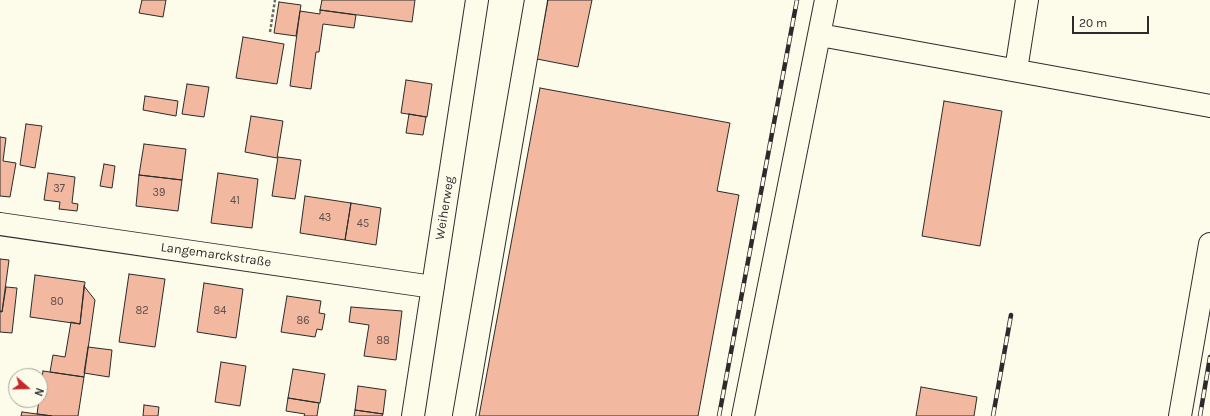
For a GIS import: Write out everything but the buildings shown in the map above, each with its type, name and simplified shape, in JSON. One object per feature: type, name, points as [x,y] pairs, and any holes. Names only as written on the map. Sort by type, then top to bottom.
[{"type":"street","name":"Weiherweg","points":[[413,416],[477,0]]},
{"type":"street","points":[[464,416],[536,0]]},
{"type":"street","points":[[743,416],[826,0]]},
{"type":"street","points":[[1016,70],[1027,0]]},
{"type":"street","points":[[820,35],[1210,106]]},
{"type":"street","name":"Langemarckstraße","points":[[0,224],[433,287]]},
{"type":"street","points":[[1180,416],[1210,244]]},
{"type":"path","points":[[270,32],[275,0]]},
{"type":"railway","points":[[719,416],[797,0]]},
{"type":"railway","points":[[993,416],[1011,315]]},
{"type":"railway","points":[[1200,416],[1210,357]]}]
